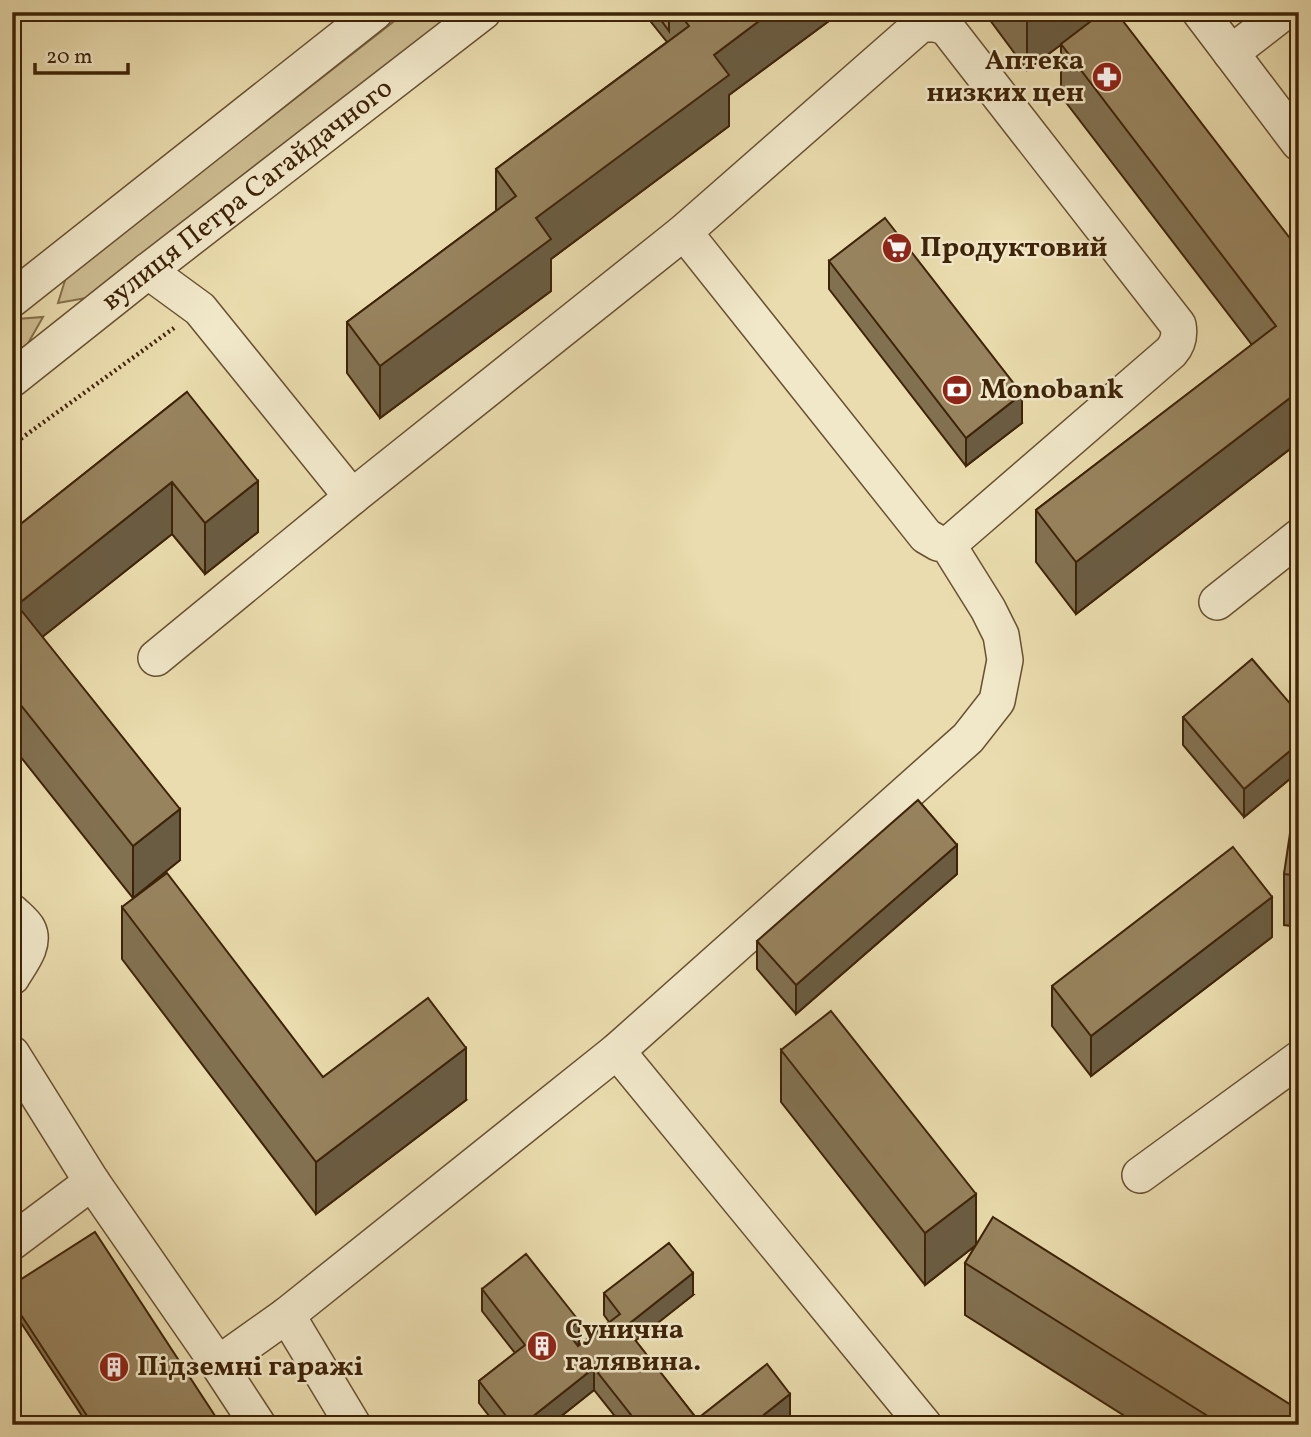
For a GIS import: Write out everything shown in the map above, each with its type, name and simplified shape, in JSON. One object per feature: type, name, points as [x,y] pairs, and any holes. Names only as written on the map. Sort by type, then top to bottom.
[{"type":"street","points":[[12,299],[375,12]]},
{"type":"street","name":"вулиця Петра Сагайдачного","points":[[12,379],[483,12]]},
{"type":"street","points":[[1200,12],[1299,143]]},
{"type":"street","points":[[1231,52],[1284,12]]},
{"type":"street","points":[[156,657],[684,232],[921,24],[946,27],[1178,325],[1180,332],[1171,352],[948,545]]},
{"type":"street","points":[[218,1364],[287,1315],[617,1051],[968,738],[997,701],[1005,660],[1001,635],[948,545],[926,536],[684,232]]},
{"type":"street","points":[[148,271],[200,309],[352,497]]},
{"type":"street","points":[[1217,602],[1299,537]]},
{"type":"street","points":[[12,912],[27,927],[30,937],[29,947],[12,977]]},
{"type":"street","points":[[617,1051],[924,1425]]},
{"type":"street","points":[[12,1054],[92,1182],[258,1425]]},
{"type":"street","points":[[1140,1175],[1299,1059]]},
{"type":"street","points":[[12,1242],[92,1182]]},
{"type":"street","points":[[287,1315],[353,1425]]},
{"type":"path","points":[[12,445],[200,309]]},
{"type":"shaded area","points":[[406,12],[455,12],[86,298],[58,303],[66,277]]},
{"type":"shaded area","points":[[43,317],[27,345],[12,356],[12,323],[17,319]]},
{"type":"building","points":[[655,12],[669,12],[669,31]]},
{"type":"building","points":[[678,12],[771,12],[714,55],[729,75],[536,218],[551,239],[380,366],[347,322],[516,196],[496,169],[689,26]]},
{"type":"building","points":[[1023,12],[1035,12],[1027,18]]},
{"type":"building","points":[[1103,12],[1116,12],[1299,250],[1299,391],[1076,562],[1036,510],[1276,326],[1061,44]]},
{"type":"building","points":[[885,218],[1022,394],[966,438],[829,261]]},
{"type":"building","points":[[187,392],[258,481],[205,523],[172,482],[17,605],[180,809],[133,846],[12,694],[12,531]]},
{"type":"building","points":[[1252,659],[1299,714],[1299,747],[1297,745],[1244,789],[1183,717]]},
{"type":"building","points":[[918,800],[957,845],[796,985],[757,941]]},
{"type":"building","points":[[1293,813],[1299,814],[1299,876],[1284,874]]},
{"type":"building","points":[[1233,847],[1272,897],[1091,1036],[1052,986]]},
{"type":"building","points":[[167,873],[323,1077],[428,998],[466,1048],[316,1162],[122,907]]},
{"type":"building","points":[[831,1011],[976,1194],[925,1233],[781,1050]]},
{"type":"building","points":[[993,1217],[1299,1410],[1299,1425],[1222,1425],[965,1263]]},
{"type":"building","name":"Підземні гаражі","points":[[95,1232],[221,1425],[93,1425],[12,1301],[12,1285]]},
{"type":"building","points":[[669,1243],[693,1273],[625,1327],[697,1419],[767,1364],[790,1394],[751,1425],[715,1425],[712,1420],[706,1425],[639,1425],[594,1368],[522,1425],[513,1425],[479,1381],[525,1345],[482,1289],[526,1254],[579,1321],[566,1331],[578,1346],[620,1314],[604,1293]]},
{"type":"place","name":"Аптека низких цен","points":[[1107,77]]},
{"type":"place","name":"Продуктовий","points":[[897,248]]},
{"type":"place","name":"Monobank","points":[[957,390]]},
{"type":"place","name":"Сунична галявина.","points":[[542,1346]]},
{"type":"place","name":"Підземні гаражі","points":[[114,1367]]}]
